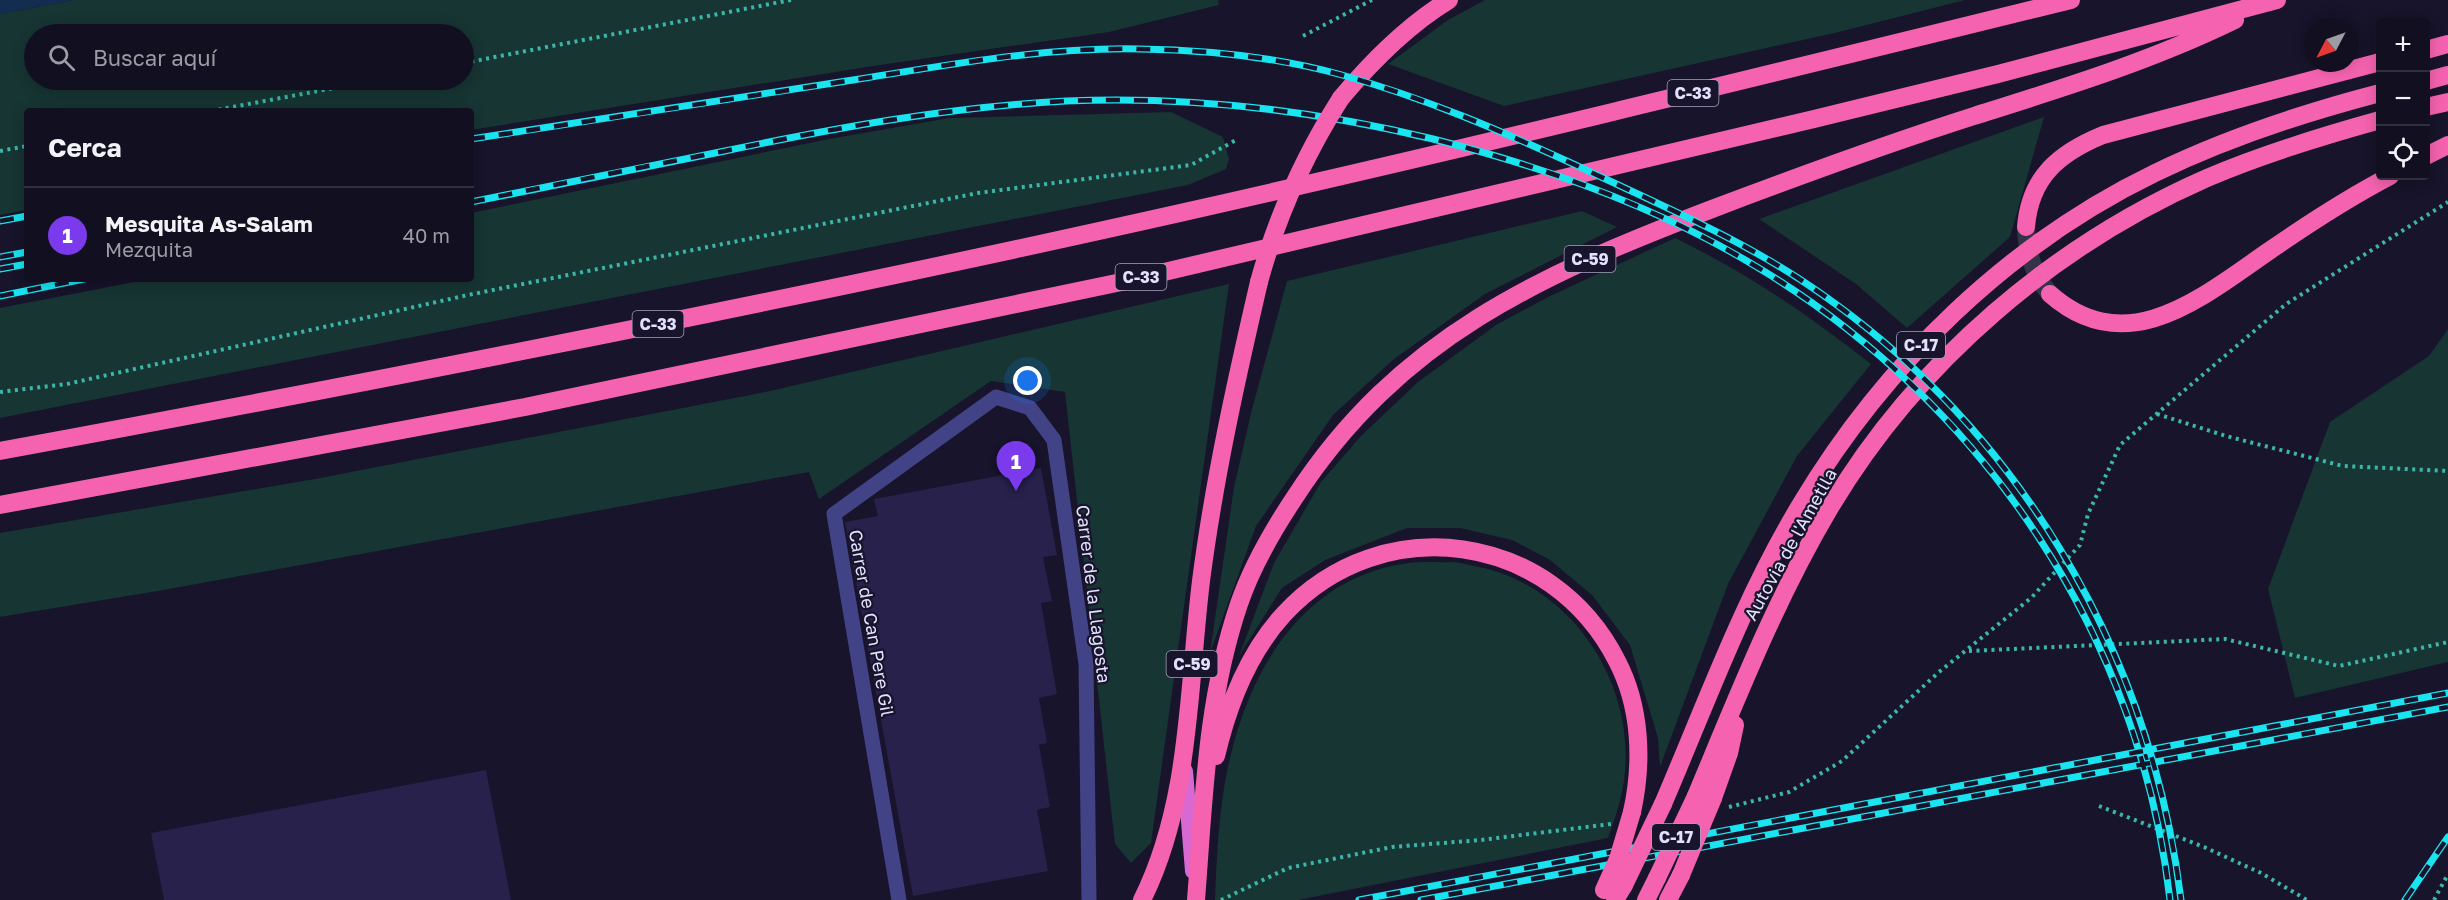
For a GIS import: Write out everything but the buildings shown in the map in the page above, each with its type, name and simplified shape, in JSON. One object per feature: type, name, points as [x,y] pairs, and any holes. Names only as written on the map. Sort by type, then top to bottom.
[{"type":"highway","name":"C-59","points":[[1196,900],[1183,746],[1213,495],[1259,282],[1280,214],[1299,170],[1341,98],[1385,51],[1415,24],[1449,0]]},
{"type":"highway","name":"C-33","points":[[0,451],[526,351],[1174,214],[1566,123],[2071,0]]},
{"type":"highway","name":"C-59","points":[[1196,900],[1214,699],[1231,630],[1252,574],[1283,516],[1334,441],[1380,392],[1419,358],[1490,309],[1570,268],[1639,237],[1848,159],[2139,62],[2274,1]]},
{"type":"highway","name":"C-33","points":[[0,505],[525,407],[1126,281],[1814,119],[1998,74],[2274,1]]},
{"type":"highway","points":[[2430,49],[2448,44]]},
{"type":"highway","points":[[2026,227],[2028,210],[2039,182],[2061,158],[2087,142],[2103,135],[2376,63]]},
{"type":"highway","points":[[2430,80],[2448,75]]},
{"type":"highway","name":"C-17","points":[[1611,894],[1663,804],[1738,629],[1801,503],[1848,433],[1919,347],[1968,301],[2017,260],[2080,216],[2144,179],[2253,131],[2376,94]]},
{"type":"highway","points":[[2430,106],[2448,102]]},
{"type":"highway","name":"Autovia de l'Ametlla","points":[[1646,900],[1657,878],[1710,801],[1744,680],[1800,561],[1853,471],[1906,401],[1965,339],[1999,309],[2096,238],[2168,197],[2244,163],[2376,121]]},
{"type":"highway","points":[[2430,154],[2448,145]]},
{"type":"highway","points":[[2050,294],[2062,304],[2091,319],[2122,324],[2158,318],[2196,301],[2322,216],[2383,180]]},
{"type":"highway","name":"C-59","points":[[1203,822],[1222,732],[1237,688],[1271,629],[1296,602],[1340,570],[1379,554],[1420,547],[1462,549],[1521,565],[1558,588],[1589,618],[1618,662],[1633,706],[1638,735],[1639,762],[1637,788],[1626,817],[1611,894]]},
{"type":"highway","points":[[1142,900],[1166,840],[1183,746]]},
{"type":"highway","points":[[1668,900],[1681,875],[1710,801]]},
{"type":"street","name":"Carrer de Can Pere Gil","points":[[899,900],[834,513],[996,397]]},
{"type":"street","name":"Carrer de la Llagosta","points":[[996,397],[1030,408],[1054,440],[1086,664],[1089,900]]},
{"type":"path","points":[[474,61],[791,0]]},
{"type":"path","points":[[1303,36],[1372,0]]},
{"type":"path","points":[[227,108],[323,90]]},
{"type":"path","points":[[0,392],[67,384],[468,296],[978,193],[1191,165],[1236,140]]},
{"type":"path","points":[[0,151],[24,147]]},
{"type":"path","points":[[1710,801],[1789,792],[1842,761],[1939,672],[2031,598],[2080,545],[2088,514],[2120,445],[2286,304],[2448,202]]},
{"type":"path","points":[[2157,414],[2226,436],[2343,466],[2448,471]]},
{"type":"path","points":[[1967,651],[2224,639],[2339,666],[2448,642]]},
{"type":"path","points":[[2099,806],[2204,847],[2261,873],[2307,900]]},
{"type":"path","points":[[1221,900],[1288,868],[1392,847],[1481,840],[1626,817]]},
{"type":"path","points":[[2434,900],[2448,874]]},
{"type":"green space","points":[[74,0],[1218,0],[1219,5],[1109,32],[873,66],[474,130],[474,108],[24,108],[24,211],[0,215],[0,14]]},
{"type":"green space","points":[[1485,0],[1965,0],[1839,32],[1504,106],[1388,64],[1448,20]]},
{"type":"green space","points":[[1171,112],[1223,137],[1229,159],[1226,169],[1188,185],[0,418],[0,308],[134,282],[474,282],[474,212],[829,139],[949,118]]},
{"type":"green space","points":[[2044,117],[2010,237],[1907,328],[1856,284],[1759,219]]},
{"type":"green space","points":[[1582,211],[1617,227],[1485,294],[1394,359],[1333,415],[1256,526],[1210,653],[1234,487],[1252,409],[1287,281]]},
{"type":"green space","points":[[1675,238],[1728,266],[1777,296],[1871,364],[1797,456],[1728,584],[1660,767],[1658,738],[1630,645],[1592,595],[1550,560],[1512,540],[1460,528],[1407,528],[1325,560],[1282,588],[1239,656],[1274,563],[1321,482],[1361,436],[1418,382],[1496,325],[1548,297]]},
{"type":"green space","points":[[1229,284],[1151,843],[1131,863],[1115,844],[1065,392],[991,381],[819,499],[809,472],[158,591],[0,617],[0,533],[315,479],[770,391]]},
{"type":"green space","points":[[2448,329],[2448,662],[2295,698],[2268,589],[2330,422],[2429,356]]},
{"type":"green space","points":[[1455,562],[1495,571],[1525,584],[1551,601],[1575,623],[1594,649],[1609,677],[1620,708],[1625,740],[1623,789],[1608,838],[1298,900],[1215,900],[1219,827],[1231,754],[1241,720],[1270,657],[1290,629],[1314,605],[1341,586],[1373,571],[1409,563]]},
{"type":"water","points":[[0,0],[74,0],[0,14]]},
{"type":"tunnel","points":[[2026,227],[2032,263],[2039,279],[2050,294]]},
{"type":"railway","points":[[474,139],[996,58],[1068,51],[1140,49],[1242,56],[1292,63],[1342,75],[1434,105],[1553,155],[1721,234],[1801,280],[1877,337],[1946,401],[2007,472],[2060,548],[2104,630],[2139,717],[2165,807],[2181,900]]},
{"type":"railway","points":[[474,201],[806,135],[935,113],[1022,104],[1112,100],[1205,103],[1342,120],[1475,150],[1600,191],[1719,245],[1757,267],[1839,322],[1913,386],[1980,457],[2037,536],[2086,620],[2125,709],[2153,803],[2170,900]]},
{"type":"railway","points":[[0,221],[24,217]]},
{"type":"railway","points":[[0,257],[24,253]]},
{"type":"railway","points":[[0,269],[24,265]]},
{"type":"railway","points":[[0,296],[69,282]]},
{"type":"railway","points":[[1359,900],[2448,693]]},
{"type":"railway","points":[[1421,900],[2448,707]]},
{"type":"railway","points":[[2405,900],[2448,837]]},
{"type":"place","name":"Mesquita As-Salam","points":[[1016,491]]}]
